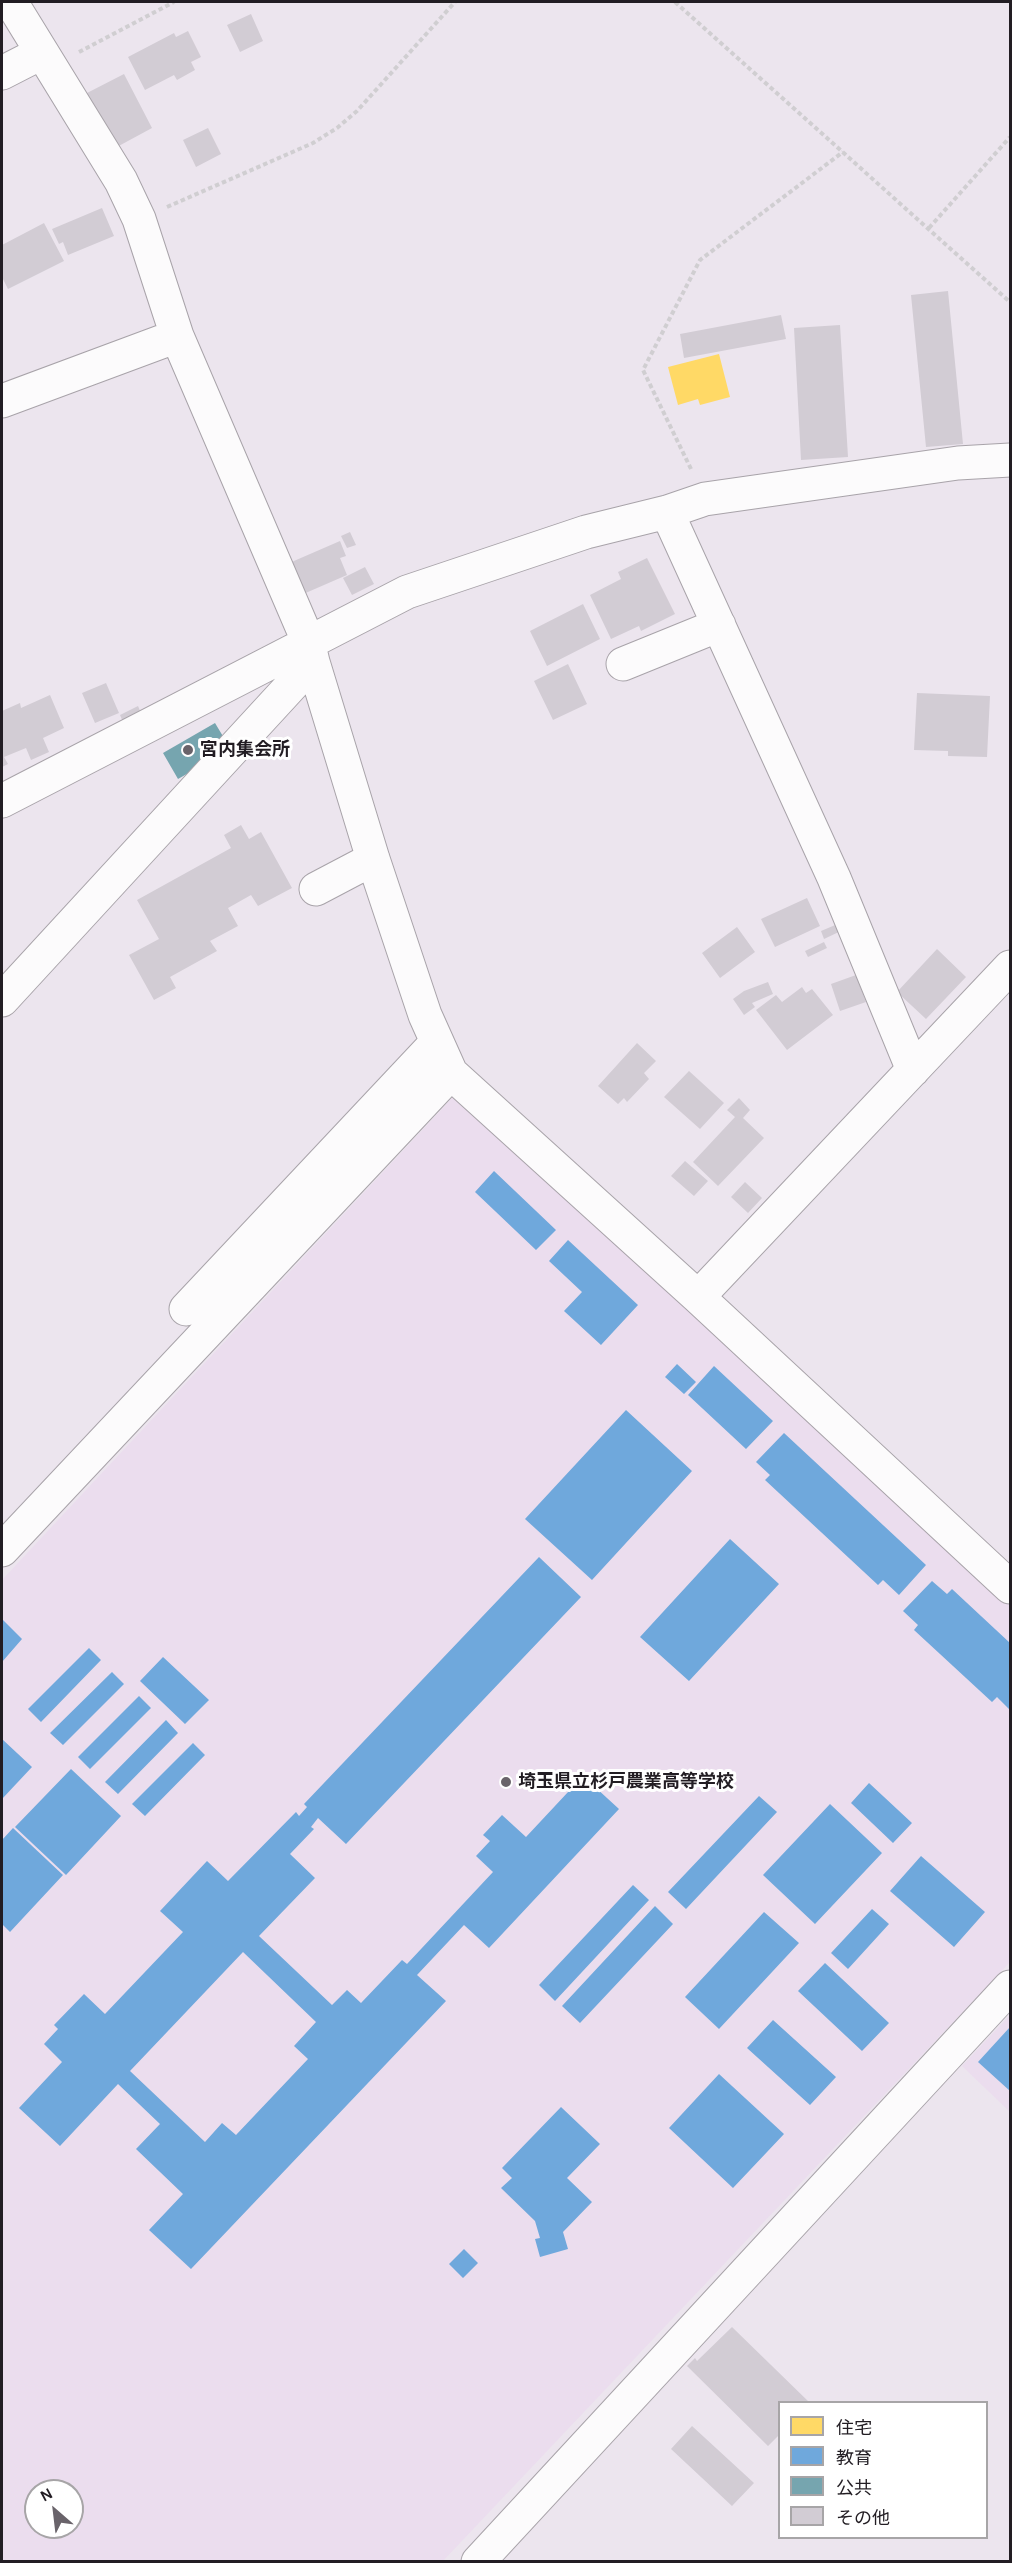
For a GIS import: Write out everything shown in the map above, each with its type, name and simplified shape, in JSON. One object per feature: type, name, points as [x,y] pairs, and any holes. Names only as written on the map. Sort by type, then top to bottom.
[{"type":"street","points":[[11,2],[121,181],[139,219],[177,336],[310,652],[373,858],[425,1015],[451,1073],[698,1297],[1011,1587]]},
{"type":"street","points":[[2,73],[46,60]]},
{"type":"street","points":[[2,401],[177,336]]},
{"type":"street","points":[[2,801],[310,652],[407,592],[586,532],[705,500],[958,464],[1011,460]]},
{"type":"street","points":[[667,512],[834,878],[913,1070]]},
{"type":"street","points":[[623,664],[718,625]]},
{"type":"street","points":[[2,1000],[310,652]]},
{"type":"street","points":[[316,889],[373,858]]},
{"type":"street","points":[[2,978],[44,954]]},
{"type":"street","points":[[698,1297],[1011,967]]},
{"type":"street","points":[[186,1309],[437,1042]]},
{"type":"street","points":[[2,1550],[451,1073]]},
{"type":"street","points":[[478,2562],[1011,1987]]},
{"type":"path","points":[[46,60],[174,2]]},
{"type":"path","points":[[139,219],[313,143],[337,128],[357,111],[455,2]]},
{"type":"path","points":[[675,2],[1011,302]]},
{"type":"path","points":[[929,228],[1011,137]]},
{"type":"path","points":[[705,500],[643,370],[700,260],[843,152]]},
{"type":"shaded area","name":"埼玉県立杉戸農業高等学校","points":[[456,1094],[1010,1602],[1010,1962],[443,2561],[2,2561],[2,1580]]},
{"type":"shaded area","points":[[1010,2015],[1010,2112],[962,2066]]},
{"type":"building: 住宅","points":[[719,354],[730,397],[700,405],[698,399],[678,405],[668,367]]},
{"type":"building: 教育","points":[[494,1171],[556,1230],[536,1250],[475,1192]]},
{"type":"building: 教育","points":[[568,1240],[638,1305],[601,1345],[564,1311],[582,1292],[549,1261]]},
{"type":"building: 教育","points":[[677,1364],[696,1382],[684,1394],[665,1377]]},
{"type":"building: 教育","points":[[714,1366],[773,1421],[746,1449],[688,1395]]},
{"type":"building: 教育","points":[[626,1410],[692,1471],[592,1580],[525,1519]]},
{"type":"building: 教育","points":[[784,1433],[926,1565],[899,1595],[883,1580],[878,1585],[765,1480],[770,1475],[756,1462]]},
{"type":"building: 教育","points":[[730,1539],[779,1584],[689,1681],[640,1637]]},
{"type":"building: 教育","points":[[539,1557],[581,1597],[346,1844],[318,1818],[311,1827],[314,1829],[290,1854],[315,1878],[259,1936],[332,2005],[347,1990],[361,2003],[402,1960],[407,1964],[493,1872],[476,1856],[490,1841],[483,1835],[502,1815],[526,1837],[583,1776],[619,1809],[489,1948],[464,1925],[417,1975],[446,2001],[191,2269],[149,2230],[183,2194],[136,2149],[160,2124],[118,2084],[60,2146],[19,2108],[62,2062],[44,2044],[58,2029],[54,2025],[84,1994],[105,2014],[183,1932],[160,1911],[207,1861],[228,1881],[296,1812],[299,1816],[307,1807],[304,1804]],"holes":[[[243,1952],[316,2022],[294,2046],[308,2059],[236,2135],[222,2123],[205,2142],[130,2071]]]},
{"type":"building: 教育","points":[[932,1581],[947,1594],[952,1589],[1010,1643],[1010,1710],[997,1697],[992,1702],[914,1630],[918,1625],[903,1611]]},
{"type":"building: 教育","points":[[2,1619],[22,1639],[2,1662]]},
{"type":"building: 教育","points":[[89,1648],[101,1660],[41,1722],[28,1709]]},
{"type":"building: 教育","points":[[163,1657],[209,1700],[185,1724],[140,1681]]},
{"type":"building: 教育","points":[[112,1672],[124,1684],[63,1745],[50,1733]]},
{"type":"building: 教育","points":[[139,1696],[151,1708],[90,1769],[78,1757]]},
{"type":"building: 教育","points":[[166,1720],[178,1733],[118,1794],[105,1782]]},
{"type":"building: 教育","points":[[2,1739],[32,1767],[2,1799]]},
{"type":"building: 教育","points":[[193,1743],[205,1755],[145,1816],[132,1804]]},
{"type":"building: 教育","points":[[71,1769],[121,1816],[66,1875],[15,1827]]},
{"type":"building: 教育","points":[[869,1783],[912,1823],[893,1843],[851,1803]]},
{"type":"building: 教育","points":[[759,1796],[777,1812],[686,1909],[668,1892]]},
{"type":"building: 教育","points":[[830,1804],[882,1853],[815,1924],[763,1875]]},
{"type":"building: 教育","points":[[13,1828],[63,1875],[10,1932],[2,1924],[2,1840]]},
{"type":"building: 教育","points":[[921,1856],[985,1912],[954,1947],[890,1891]]},
{"type":"building: 教育","points":[[633,1885],[649,1900],[555,2001],[539,1985]]},
{"type":"building: 教育","points":[[655,1906],[673,1924],[580,2023],[562,2006]]},
{"type":"building: 教育","points":[[872,1909],[889,1924],[848,1969],[831,1953]]},
{"type":"building: 教育","points":[[764,1912],[799,1943],[719,2029],[685,1997]]},
{"type":"building: 教育","points":[[825,1963],[889,2023],[862,2051],[798,1991]]},
{"type":"building: 教育","points":[[773,2020],[836,2077],[810,2105],[747,2048]]},
{"type":"building: 教育","points":[[1010,2027],[1010,2091],[978,2062]]},
{"type":"building: 教育","points":[[719,2074],[784,2134],[733,2188],[669,2128]]},
{"type":"building: 教育","points":[[561,2107],[600,2144],[567,2178],[592,2202],[563,2232],[568,2249],[540,2257],[535,2239],[540,2238],[535,2221],[501,2188],[512,2178],[502,2168]]},
{"type":"building: 教育","points":[[464,2249],[478,2263],[463,2278],[449,2264]]},
{"type":"building: 公共","name":"宮内集会所","points":[[215,723],[224,738],[207,747],[213,759],[178,779],[163,753]]},
{"type":"building: その他","points":[[251,14],[263,41],[240,52],[227,25]]},
{"type":"building: その他","points":[[188,31],[201,57],[191,62],[195,70],[177,80],[174,75],[145,90],[128,57],[174,33],[176,37]]},
{"type":"building: その他","points":[[124,74],[152,128],[115,148],[87,93]]},
{"type":"building: その他","points":[[208,128],[221,154],[196,167],[183,140]]},
{"type":"building: その他","points":[[102,208],[114,236],[68,255],[63,242],[59,244],[52,229]]},
{"type":"building: その他","points":[[44,223],[64,261],[8,289],[2,277],[2,245]]},
{"type":"building: その他","points":[[948,291],[963,444],[926,447],[911,295]]},
{"type":"building: その他","points":[[781,315],[786,339],[684,358],[680,334]]},
{"type":"building: その他","points":[[840,325],[848,457],[801,460],[794,328]]},
{"type":"building: その他","points":[[350,532],[356,545],[347,548],[341,536]]},
{"type":"building: その他","points":[[340,541],[346,556],[340,558],[347,575],[301,595],[287,564]]},
{"type":"building: その他","points":[[647,558],[675,614],[641,631],[639,626],[611,639],[590,595],[621,579],[618,572]]},
{"type":"building: その他","points":[[365,567],[374,584],[352,595],[343,578]]},
{"type":"building: その他","points":[[583,604],[600,639],[547,666],[530,631]]},
{"type":"building: その他","points":[[568,664],[587,704],[553,720],[534,681]]},
{"type":"building: その他","points":[[106,683],[119,713],[95,723],[82,693]]},
{"type":"building: その他","points":[[917,693],[990,696],[987,757],[948,756],[948,751],[914,750]]},
{"type":"building: その他","points":[[50,695],[64,728],[43,738],[49,752],[31,760],[26,748],[4,757],[8,764],[2,767],[2,711],[20,703],[21,708]]},
{"type":"building: その他","points":[[138,706],[141,713],[123,722],[120,715]]},
{"type":"building: その他","points":[[241,825],[249,839],[261,832],[292,888],[258,906],[251,895],[228,908],[238,926],[210,941],[217,951],[170,977],[176,988],[154,1000],[129,955],[159,939],[137,900],[231,848],[224,835]]},
{"type":"building: その他","points":[[807,898],[820,926],[775,947],[761,919]]},
{"type":"building: その他","points":[[840,923],[843,930],[824,939],[821,931]]},
{"type":"building: その他","points":[[737,927],[755,952],[720,978],[702,953]]},
{"type":"building: その他","points":[[824,942],[827,948],[808,957],[805,951]]},
{"type":"building: その他","points":[[937,949],[966,977],[926,1019],[897,992]]},
{"type":"building: その他","points":[[856,975],[866,1002],[840,1011],[831,984]]},
{"type":"building: その他","points":[[768,982],[773,994],[752,1003],[755,1007],[744,1015],[733,999],[744,991]]},
{"type":"building: その他","points":[[802,987],[806,993],[812,989],[833,1015],[787,1050],[756,1010],[776,995],[782,1002]]},
{"type":"building: その他","points":[[637,1043],[656,1061],[644,1073],[649,1079],[627,1102],[624,1098],[618,1104],[598,1086]]},
{"type":"building: その他","points":[[689,1071],[724,1103],[700,1129],[664,1097]]},
{"type":"building: その他","points":[[739,1098],[750,1110],[743,1118],[764,1138],[718,1186],[693,1162],[735,1117],[727,1110]]},
{"type":"building: その他","points":[[685,1161],[708,1181],[694,1196],[671,1176]]},
{"type":"building: その他","points":[[745,1182],[762,1198],[748,1213],[731,1197]]},
{"type":"building: その他","points":[[732,2327],[808,2401],[778,2401],[778,2436],[768,2446],[687,2366],[695,2358],[697,2361]]},
{"type":"building: その他","points":[[692,2426],[754,2483],[732,2506],[671,2449]]},
{"type":"place","name":"宮内集会所","points":[[188,750]]},
{"type":"place","name":"埼玉県立杉戸農業高等学校","points":[[506,1782]]}]
